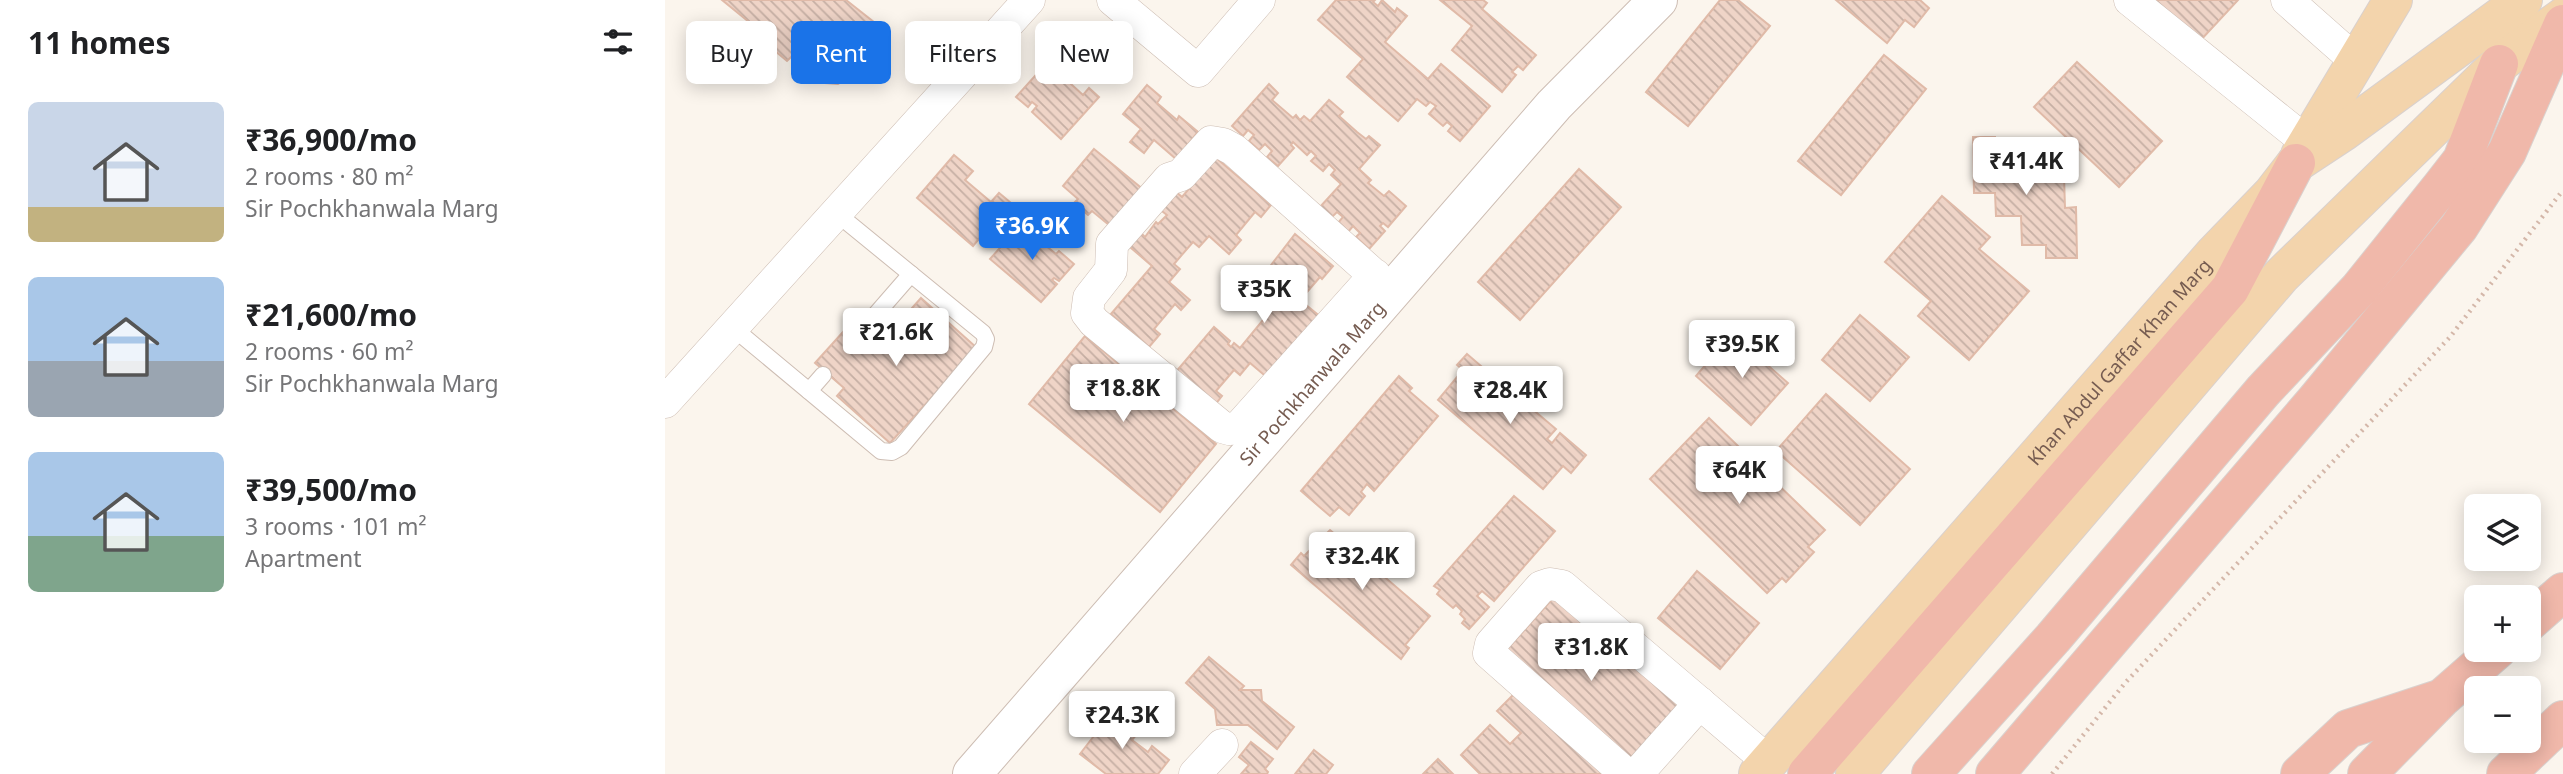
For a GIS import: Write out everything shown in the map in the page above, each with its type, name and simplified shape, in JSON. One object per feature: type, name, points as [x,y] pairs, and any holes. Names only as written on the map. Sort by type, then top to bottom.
[{"type":"highway","points":[[1995,774],[2307,410],[2459,227],[2507,152],[2535,14]]},
{"type":"highway","points":[[1931,774],[2053,638],[2263,391],[2359,289],[2462,160],[2499,64]]},
{"type":"highway","points":[[1807,774],[2230,289],[2302,153]]},
{"type":"highway","points":[[2541,611],[2563,592]]},
{"type":"highway","points":[[2367,774],[2442,698],[2483,662]]},
{"type":"highway","points":[[2300,774],[2348,729],[2442,698]]},
{"type":"highway","points":[[2506,774],[2563,720]]},
{"type":"main road","points":[[2302,153],[2393,0]]},
{"type":"main road","points":[[2558,0],[2563,8]]},
{"type":"main road","name":"Khan Abdul Gaffar Khan Marg","points":[[1763,768],[2214,254],[2272,194],[2302,153],[2343,132],[2535,14]]},
{"type":"main road","points":[[1854,774],[2281,276],[2499,64],[2535,14]]},
{"type":"street","points":[[665,402],[1029,0]]},
{"type":"street","points":[[1113,0],[1198,71],[1259,0]]},
{"type":"street","name":"Sir Pochkhanwala Marg","points":[[972,774],[1383,283],[1658,0]]},
{"type":"street","points":[[2130,0],[2302,153]]},
{"type":"street","points":[[2287,0],[2356,61]]},
{"type":"street","points":[[1210,142],[1223,144],[1234,150],[1383,283],[1238,428],[1229,429],[1222,427],[1087,313],[1089,298],[1111,270],[1112,243],[1169,179],[1181,175],[1210,142]]},
{"type":"street","points":[[1626,774],[1489,653],[1491,644],[1534,593],[1550,584],[1562,586],[1700,703],[1763,768]]},
{"type":"street","points":[[1637,774],[1700,703]]},
{"type":"street","points":[[1195,774],[1223,745]]},
{"type":"lane","points":[[732,327],[881,451],[892,452],[901,447],[985,347],[986,340],[983,332],[835,212]]},
{"type":"lane","points":[[864,328],[911,274]]},
{"type":"lane","points":[[809,391],[823,375]]},
{"type":"path","points":[[2052,774],[2125,683],[2450,337],[2563,190]]},
{"type":"building","points":[[722,0],[846,0],[873,21],[791,21],[791,57],[787,61],[777,53],[777,21],[748,21]]},
{"type":"building","points":[[1336,0],[1375,0],[1373,2],[1378,6],[1382,0],[1395,12],[1397,8],[1407,16],[1385,42],[1428,79],[1441,64],[1490,106],[1460,141],[1448,131],[1452,126],[1447,122],[1443,126],[1429,114],[1436,106],[1430,102],[1426,106],[1417,99],[1398,121],[1347,77],[1363,59],[1318,20]]},
{"type":"building","points":[[1440,0],[1483,0],[1487,3],[1482,9],[1536,55],[1523,70],[1518,66],[1512,72],[1516,75],[1502,92],[1452,50],[1472,26]]},
{"type":"building","points":[[1720,0],[1738,0],[1770,26],[1688,126],[1646,92]]},
{"type":"building","points":[[1836,0],[1920,0],[1929,8],[1914,27],[1905,20],[1887,43]]},
{"type":"building","points":[[2153,0],[2238,0],[2198,43]]},
{"type":"building","points":[[1884,55],[1926,89],[1841,195],[1798,161]]},
{"type":"building","points":[[2077,62],[2162,141],[2119,187],[2034,107]]},
{"type":"building","points":[[1035,76],[1035,84],[1071,84],[1083,95],[1089,88],[1099,97],[1061,139],[1032,112],[1037,106],[1032,102],[1028,107],[1016,97]]},
{"type":"building","points":[[1269,84],[1278,93],[1272,100],[1293,118],[1296,115],[1300,120],[1304,116],[1310,121],[1329,100],[1343,112],[1339,116],[1357,132],[1366,139],[1369,136],[1380,145],[1359,169],[1371,180],[1368,183],[1384,196],[1389,191],[1406,206],[1388,227],[1383,223],[1380,226],[1385,231],[1369,249],[1356,237],[1360,233],[1353,226],[1348,232],[1338,223],[1343,217],[1337,212],[1332,217],[1320,207],[1341,184],[1331,175],[1335,170],[1329,164],[1323,171],[1311,161],[1316,156],[1311,151],[1307,155],[1293,142],[1291,145],[1294,148],[1278,166],[1267,157],[1272,151],[1265,144],[1259,150],[1249,141],[1254,135],[1248,130],[1243,136],[1232,126]]},
{"type":"building","points":[[1147,85],[1161,97],[1157,103],[1177,120],[1179,116],[1198,132],[1176,159],[1154,140],[1144,153],[1130,142],[1141,129],[1123,114]]},
{"type":"building","points":[[1973,137],[1995,137],[1995,145],[2020,145],[2021,168],[2035,168],[2035,176],[2064,176],[2065,208],[2076,207],[2077,258],[2046,258],[2046,245],[2022,245],[2021,216],[1996,216],[1995,193],[1974,193]]},
{"type":"building","points":[[1094,149],[1145,191],[1114,229],[1092,211],[1088,215],[1074,203],[1078,199],[1063,186]]},
{"type":"building","points":[[1207,150],[1271,205],[1261,217],[1255,212],[1236,235],[1241,240],[1229,254],[1209,236],[1199,247],[1193,242],[1174,264],[1180,269],[1169,282],[1190,300],[1181,310],[1175,304],[1154,329],[1160,334],[1149,347],[1111,314],[1152,266],[1130,247],[1141,233],[1145,237],[1156,222],[1158,224],[1167,215],[1158,208],[1174,190],[1182,197],[1199,177]]},
{"type":"building","points":[[954,155],[973,171],[965,180],[991,202],[999,193],[1010,202],[991,224],[987,221],[983,225],[988,228],[973,246],[917,198]]},
{"type":"building","points":[[1579,169],[1621,207],[1520,320],[1478,282]]},
{"type":"building","points":[[1942,196],[1990,237],[1979,249],[2029,291],[1969,360],[1918,316],[1931,301],[1885,262]]},
{"type":"building","points":[[1025,218],[1039,230],[1034,236],[1056,254],[1059,251],[1074,264],[1059,281],[1054,278],[1052,280],[1057,284],[1041,302],[990,259],[1007,240],[1012,245],[1015,242],[1010,237]]},
{"type":"building","points":[[1295,234],[1333,266],[1300,300],[1327,322],[1270,380],[1250,363],[1240,375],[1234,370],[1216,391],[1222,396],[1214,406],[1175,373],[1214,327],[1230,341],[1228,344],[1231,347],[1234,343],[1240,348],[1268,314],[1263,311],[1272,300],[1252,283],[1266,267],[1268,269]]},
{"type":"building","points":[[921,298],[977,348],[890,443],[837,396],[844,388],[815,363],[853,321],[880,344]]},
{"type":"building","points":[[1860,315],[1909,357],[1870,401],[1822,360]]},
{"type":"building","points":[[1732,334],[1788,383],[1751,425],[1696,376]]},
{"type":"building","points":[[1085,336],[1216,444],[1160,512],[1029,404]]},
{"type":"building","points":[[1467,354],[1495,378],[1481,394],[1493,403],[1506,387],[1556,429],[1547,439],[1552,443],[1560,433],[1586,455],[1571,473],[1563,466],[1543,489],[1438,400],[1463,370],[1457,365]]},
{"type":"building","points":[[1399,376],[1412,388],[1409,391],[1438,416],[1374,491],[1367,484],[1361,492],[1365,496],[1349,515],[1339,507],[1330,516],[1301,491]]},
{"type":"building","points":[[1826,394],[1910,469],[1860,525],[1776,451]]},
{"type":"building","points":[[1709,418],[1825,530],[1808,547],[1814,552],[1786,582],[1782,578],[1767,593],[1650,479]]},
{"type":"building","points":[[1514,496],[1555,531],[1494,601],[1482,591],[1477,596],[1489,607],[1469,629],[1462,623],[1465,619],[1460,614],[1462,611],[1456,605],[1453,608],[1437,594],[1440,590],[1434,586]]},
{"type":"building","points":[[1330,530],[1430,616],[1405,645],[1409,648],[1401,659],[1291,565],[1301,553],[1304,556]]},
{"type":"building","points":[[1697,571],[1759,623],[1720,669],[1658,618]]},
{"type":"building","points":[[1555,596],[1683,709],[1628,770],[1500,657]]},
{"type":"building","points":[[1209,657],[1244,686],[1240,690],[1261,690],[1262,701],[1294,727],[1277,749],[1248,725],[1217,725],[1215,709],[1186,683]]},
{"type":"building","points":[[1518,690],[1605,774],[1480,774],[1461,755],[1490,725],[1510,744],[1521,733],[1497,711]]},
{"type":"building","points":[[1111,714],[1137,734],[1132,740],[1148,752],[1152,746],[1169,760],[1158,774],[1106,774],[1080,754]]},
{"type":"building","points":[[1251,742],[1273,759],[1265,769],[1267,774],[1241,774],[1249,765],[1239,757]]},
{"type":"building","points":[[1314,750],[1333,765],[1326,774],[1295,774]]},
{"type":"building","points":[[1438,759],[1453,774],[1423,774]]}]
